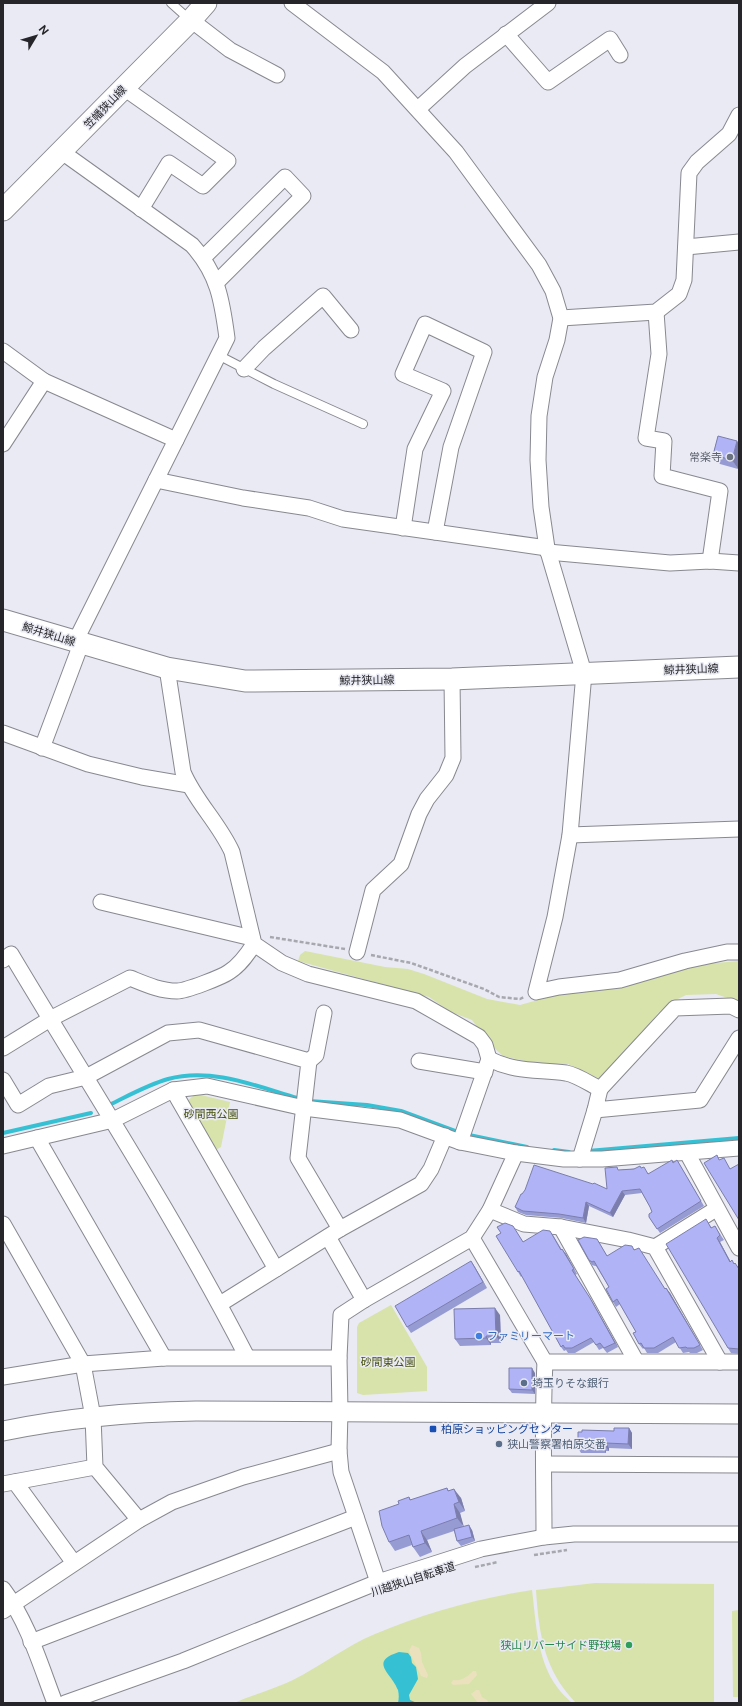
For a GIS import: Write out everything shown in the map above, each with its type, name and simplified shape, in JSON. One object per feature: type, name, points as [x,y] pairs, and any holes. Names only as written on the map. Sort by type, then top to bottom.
[{"type":"main road","name":"笠幡狭山線","points":[[3,210],[62,152],[206,3]]},
{"type":"main road","name":"鯨井狭山線","points":[[3,620],[167,668],[245,681],[452,679],[739,667]]},
{"type":"street","points":[[292,3],[383,72],[456,152],[539,265],[553,291],[561,318],[557,340],[545,377],[539,416],[538,460],[541,507],[548,550],[584,673],[570,835],[556,917],[536,992],[559,987],[620,980],[685,961],[727,952],[739,952]]},
{"type":"street","points":[[418,109],[465,66],[548,3]]},
{"type":"street","points":[[191,20],[230,50],[277,75]]},
{"type":"street","points":[[506,34],[548,82],[610,39],[620,55]]},
{"type":"street","points":[[124,88],[228,161],[203,186],[169,163],[141,209]]},
{"type":"street","points":[[561,318],[656,312],[680,294],[684,280],[690,173],[697,162],[729,134],[739,115]]},
{"type":"street","points":[[42,748],[78,643],[156,480],[227,338],[222,300],[216,283],[203,258],[192,245],[62,152]]},
{"type":"street","points":[[203,258],[285,177],[302,196],[216,283]]},
{"type":"street","points":[[686,247],[739,242]]},
{"type":"street","points":[[244,368],[264,348],[323,296],[351,330]]},
{"type":"street","points":[[656,312],[658,354],[646,438],[664,440],[662,476],[720,491],[710,561]]},
{"type":"street","points":[[403,528],[415,448],[443,392],[403,374],[425,324],[484,352],[451,447],[436,532]]},
{"type":"street","points":[[3,351],[44,381],[176,440]]},
{"type":"street","points":[[3,444],[44,381]]},
{"type":"street","points":[[156,480],[243,498],[309,508],[343,519],[548,550],[670,563],[710,561],[739,563]]},
{"type":"street","points":[[3,1048],[50,1019],[130,978],[152,987],[178,991],[229,972],[246,957],[253,941],[232,852],[226,838],[189,785],[183,772],[167,668]]},
{"type":"street","points":[[357,952],[373,890],[401,864],[419,814],[428,798],[451,768],[454,758],[452,679]]},
{"type":"street","points":[[3,733],[88,764],[142,777],[189,785]]},
{"type":"street","points":[[570,835],[739,829]]},
{"type":"street","points":[[101,902],[253,941],[282,963],[308,974],[416,1001],[479,1037],[485,1045],[487,1065],[460,1142]]},
{"type":"street","points":[[3,960],[11,954],[113,1120],[220,1304],[247,1358]]},
{"type":"street","points":[[580,1159],[600,1089],[675,1008],[731,1006],[739,1010]]},
{"type":"street","points":[[324,1013],[316,1055],[309,1061],[298,1158],[364,1300]]},
{"type":"street","points":[[3,1080],[18,1105],[48,1086],[86,1077],[168,1034],[199,1030],[309,1061]]},
{"type":"street","points":[[595,1110],[700,1100],[739,1038]]},
{"type":"street","points":[[419,1061],[502,1066],[529,1071],[568,1073],[600,1089]]},
{"type":"street","points":[[3,1146],[113,1120],[173,1090],[207,1086],[304,1108],[400,1120],[460,1142],[516,1153],[564,1159],[602,1159],[739,1148]]},
{"type":"street","points":[[173,1090],[276,1269]]},
{"type":"street","points":[[220,1304],[334,1233],[421,1184],[431,1169],[445,1136]]},
{"type":"street","points":[[37,1138],[164,1358]]},
{"type":"street","points":[[378,1582],[341,1472],[338,1451],[341,1315],[364,1300],[472,1238],[490,1210],[516,1153]]},
{"type":"street","points":[[687,1153],[716,1210],[739,1248]]},
{"type":"street","points":[[490,1210],[524,1224],[561,1227],[628,1240],[655,1247],[716,1210]]},
{"type":"street","points":[[3,1224],[83,1364],[93,1417],[95,1467],[139,1520]]},
{"type":"street","points":[[561,1227],[636,1361]]},
{"type":"street","points":[[472,1238],[545,1362],[543,1412],[544,1537]]},
{"type":"street","points":[[655,1247],[720,1362]]},
{"type":"street","points":[[4,1373],[83,1364],[164,1358],[339,1358]]},
{"type":"street","points":[[545,1362],[739,1362]]},
{"type":"street","points":[[3,1431],[93,1417],[154,1412],[196,1411],[739,1414]]},
{"type":"street","points":[[8,1607],[139,1520],[172,1502],[244,1476],[338,1451]]},
{"type":"street","points":[[544,1464],[739,1465]]},
{"type":"street","points":[[74,1563],[9,1483],[95,1467]]},
{"type":"street","points":[[31,1642],[356,1516]]},
{"type":"street","points":[[65,1703],[183,1661],[378,1582],[481,1549],[544,1537],[606,1533],[739,1534]]},
{"type":"street","points":[[3,1589],[8,1607],[31,1642],[55,1703]]},
{"type":"lane","points":[[171,3],[191,20]]},
{"type":"lane","points":[[218,355],[274,384],[364,424]]},
{"type":"path","points":[[253,941],[269,937],[411,963],[484,989],[499,997],[520,999],[536,992]]},
{"type":"path","points":[[533,1555],[568,1550]]},
{"type":"path","name":"川越狭山自転車道","points":[[467,1569],[506,1560]]},
{"type":"green space","points":[[305,951],[385,967],[408,969],[487,999],[520,1005],[538,1000],[552,993],[578,993],[606,988],[704,964],[739,961],[739,1002],[716,994],[686,995],[674,1001],[658,1013],[645,1030],[600,1079],[568,1064],[538,1064],[503,1056],[492,1046],[472,1020],[451,1012],[429,997],[298,961],[300,955]]},
{"type":"green space","name":"砂間西公園","points":[[201,1095],[230,1102],[221,1147],[214,1151],[186,1102],[193,1096]]},
{"type":"green space","name":"砂間東公園","points":[[391,1305],[427,1367],[427,1391],[363,1395],[357,1393],[357,1327],[359,1323]]},
{"type":"green space","name":"狭山リバーサイド野球場","points":[[595,1583],[714,1584],[714,1703],[576,1703],[565,1691],[557,1678],[545,1651],[539,1622],[536,1590]]},
{"type":"green space","points":[[532,1590],[538,1640],[545,1665],[557,1687],[572,1703],[234,1703],[293,1680],[314,1669],[354,1644],[394,1626],[452,1607],[492,1597]]},
{"type":"green space","points":[[739,1610],[739,1697],[733,1697],[732,1611]]},
{"type":"sand","points":[[412,1645],[419,1648],[422,1662],[428,1675],[427,1678],[421,1676],[409,1651]]},
{"type":"sand","points":[[473,1671],[476,1671],[477,1675],[469,1684],[453,1685],[451,1683],[453,1680],[464,1678]]},
{"type":"sand","points":[[476,1690],[479,1690],[482,1697],[489,1703],[478,1703],[471,1694]]},
{"type":"water","points":[[399,1652],[408,1653],[411,1657],[412,1663],[416,1667],[418,1679],[409,1695],[410,1700],[417,1703],[398,1703],[398,1690],[383,1664],[390,1656]]},
{"type":"building","points":[[718,436],[737,441],[732,460],[713,455]]},
{"type":"building","points":[[717,1155],[719,1160],[724,1158],[730,1169],[739,1164],[739,1220],[704,1163]]},
{"type":"building","points":[[672,1160],[673,1163],[677,1160],[701,1201],[657,1229],[649,1217],[649,1214],[652,1212],[640,1189],[622,1191],[610,1213],[586,1202],[583,1218],[523,1211],[515,1207],[521,1194],[525,1190],[534,1165],[593,1184],[594,1183],[607,1189],[605,1168],[617,1167],[618,1170],[634,1169],[640,1166],[641,1168],[644,1167],[648,1174]]},
{"type":"building","points":[[706,1219],[711,1228],[715,1226],[720,1235],[717,1238],[730,1262],[732,1260],[739,1269],[739,1349],[728,1348],[666,1244]]},
{"type":"building","points":[[505,1223],[513,1226],[523,1242],[543,1230],[550,1231],[574,1269],[572,1270],[590,1298],[615,1343],[604,1348],[600,1343],[596,1345],[591,1338],[572,1348],[565,1348],[563,1345],[561,1347],[519,1271],[518,1272],[496,1236],[501,1233],[497,1227]]},
{"type":"building","points":[[584,1237],[597,1239],[607,1256],[625,1245],[632,1246],[634,1250],[639,1248],[665,1289],[666,1288],[700,1345],[694,1348],[679,1348],[673,1337],[654,1348],[644,1348],[641,1343],[639,1344],[633,1333],[636,1332],[617,1299],[613,1302],[606,1289],[609,1287],[594,1261],[592,1262],[589,1260],[578,1240]]},
{"type":"building","points":[[471,1261],[483,1282],[407,1327],[395,1306]]},
{"type":"building","points":[[495,1308],[496,1336],[486,1336],[486,1338],[455,1339],[454,1309]]},
{"type":"building","name":"埼玉りそな銀行","points":[[509,1368],[532,1368],[532,1390],[509,1389]]},
{"type":"building","points":[[614,1428],[629,1428],[628,1444],[606,1443],[606,1447],[603,1448],[578,1448],[578,1432],[582,1432],[582,1430],[614,1431]]},
{"type":"building","points":[[447,1488],[448,1491],[454,1489],[459,1502],[454,1504],[457,1518],[421,1531],[425,1543],[413,1547],[409,1535],[389,1542],[382,1526],[379,1511],[399,1504],[398,1501],[409,1497],[410,1500]]},
{"type":"building","points":[[469,1525],[472,1537],[457,1541],[454,1529]]},
{"type":"waterway","points":[[109,1105],[160,1081],[184,1076],[201,1075],[250,1084],[297,1098]]},
{"type":"waterway","points":[[309,1101],[367,1105],[401,1111],[455,1131]]},
{"type":"waterway","points":[[3,1133],[91,1113]]},
{"type":"waterway","points":[[469,1135],[527,1147]]},
{"type":"waterway","points":[[588,1151],[739,1138]]},
{"type":"waterway","points":[[554,1150],[569,1152]]},
{"type":"place","name":"常楽寺","points":[[730,457]]},
{"type":"place","name":"ファミリーマート","points":[[479,1336]]},
{"type":"place","name":"埼玉りそな銀行","points":[[524,1383]]},
{"type":"place","name":"柏原ショッピングセンター","points":[[433,1429]]},
{"type":"place","name":"狭山警察署柏原交番","points":[[499,1444]]},
{"type":"place","name":"狭山リバーサイド野球場","points":[[629,1645]]}]
